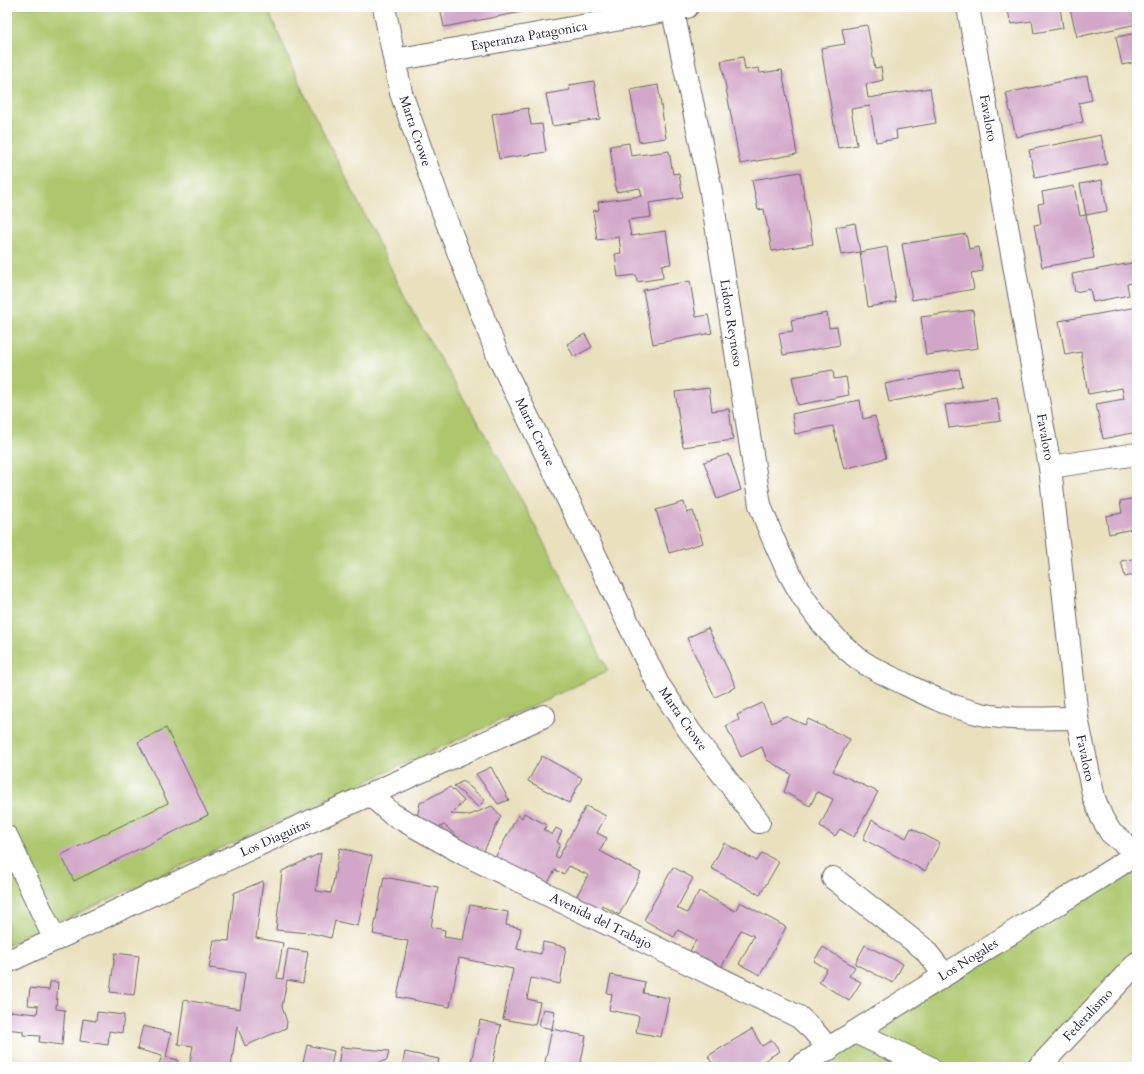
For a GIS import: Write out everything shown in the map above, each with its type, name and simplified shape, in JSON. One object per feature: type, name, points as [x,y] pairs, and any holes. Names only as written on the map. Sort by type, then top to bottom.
[{"type":"street","name":"Marta Crowe","points":[[384,7],[401,93],[443,212],[498,356],[658,684],[691,733],[759,822]]},
{"type":"street","name":"Favaloro","points":[[968,7],[1050,467],[1077,718],[1094,798],[1102,818],[1111,833],[1137,854]]},
{"type":"street","name":"Esperanza Patagonica","points":[[395,60],[677,8]]},
{"type":"street","name":"Lidoro Reynoso","points":[[677,8],[710,186],[760,505],[775,546],[798,588],[823,627],[856,657],[934,699],[981,714],[1022,718],[1077,718]]},
{"type":"street","points":[[1050,467],[1137,454]]},
{"type":"street","name":"Los Diaguitas","points":[[7,962],[544,716]]},
{"type":"street","name":"Avenida del Trabajo","points":[[371,794],[392,814],[464,854],[799,1017],[812,1029],[828,1049]]},
{"type":"street","points":[[7,837],[55,940]]},
{"type":"street","name":"Los Nogales","points":[[799,1067],[856,1032],[944,974],[1137,854]]},
{"type":"street","points":[[833,878],[924,949],[944,974]]},
{"type":"street","name":"Federalismo","points":[[1039,1067],[1137,963]]},
{"type":"street","points":[[856,1032],[929,1067]]},
{"type":"green space","points":[[7,7],[267,7],[302,89],[412,311],[501,462],[556,566],[608,671],[7,946]]},
{"type":"green space","points":[[1137,854],[1137,963],[1039,1067],[799,1067]]},
{"type":"building","points":[[440,7],[536,7],[537,9],[444,27]]},
{"type":"building","points":[[1007,7],[1060,7],[1063,28],[1034,33],[1032,21],[1011,24]]},
{"type":"building","points":[[1079,7],[1135,7],[1137,24],[1077,37],[1070,9]]},
{"type":"building","points":[[867,25],[875,68],[881,67],[883,80],[866,84],[868,98],[930,88],[936,123],[896,130],[897,139],[876,142],[870,106],[851,109],[857,145],[838,148],[821,48],[845,44],[842,29]]},
{"type":"building","points":[[1137,33],[1137,62],[1122,65],[1116,37]]},
{"type":"building","points":[[743,57],[745,70],[759,68],[760,73],[782,70],[797,154],[740,164],[721,61]]},
{"type":"building","points":[[1087,76],[1092,100],[1079,103],[1083,122],[1016,137],[1006,93]]},
{"type":"building","points":[[594,81],[600,119],[552,126],[546,94],[570,90],[569,85]]},
{"type":"building","points":[[658,85],[666,138],[639,142],[630,90]]},
{"type":"building","points":[[528,108],[531,125],[542,124],[546,152],[499,159],[492,114]]},
{"type":"building","points":[[1101,135],[1107,164],[1035,178],[1029,150]]},
{"type":"building","points":[[629,143],[631,156],[669,151],[673,174],[679,173],[683,198],[649,203],[651,217],[628,220],[631,236],[666,231],[671,264],[662,265],[663,278],[637,282],[636,275],[618,277],[615,254],[621,253],[619,237],[597,240],[593,211],[599,210],[598,202],[642,196],[640,188],[616,192],[610,146]]},
{"type":"building","points":[[800,172],[813,244],[772,251],[764,209],[758,210],[752,180]]},
{"type":"building","points":[[1102,180],[1107,211],[1086,215],[1080,184]]},
{"type":"building","points":[[1074,186],[1080,216],[1086,215],[1094,258],[1042,267],[1034,225],[1041,224],[1038,204],[1044,203],[1042,192]]},
{"type":"building","points":[[855,223],[860,252],[841,255],[836,227]]},
{"type":"building","points":[[966,234],[969,249],[979,247],[983,271],[971,273],[974,289],[912,300],[902,244]]},
{"type":"building","points":[[887,247],[896,302],[868,307],[860,252]]},
{"type":"building","points":[[1137,262],[1137,282],[1127,284],[1129,295],[1093,302],[1090,289],[1075,292],[1072,274]]},
{"type":"building","points":[[690,281],[696,317],[708,315],[712,333],[653,344],[643,290]]},
{"type":"building","points":[[1137,307],[1137,432],[1103,439],[1096,404],[1124,399],[1122,388],[1088,394],[1081,352],[1065,355],[1059,321]]},
{"type":"building","points":[[973,310],[978,348],[926,355],[921,317]]},
{"type":"building","points":[[827,313],[829,328],[837,327],[840,345],[783,355],[779,333],[793,331],[791,320]]},
{"type":"building","points":[[585,334],[592,347],[574,357],[567,344]]},
{"type":"building","points":[[959,369],[962,387],[889,402],[885,384]]},
{"type":"building","points":[[833,370],[834,379],[846,377],[849,395],[798,405],[792,377]]},
{"type":"building","points":[[709,388],[712,411],[729,409],[733,440],[683,447],[675,392]]},
{"type":"building","points":[[997,398],[1001,421],[949,428],[945,405]]},
{"type":"building","points":[[860,400],[863,419],[875,416],[886,458],[844,469],[833,426],[795,434],[792,414]]},
{"type":"building","points":[[729,454],[741,490],[717,499],[704,462]]},
{"type":"building","points":[[1137,498],[1137,528],[1109,534],[1106,516],[1122,513],[1120,501]]},
{"type":"building","points":[[684,502],[687,513],[693,511],[703,543],[669,553],[656,510]]},
{"type":"building","points":[[1137,558],[1137,574],[1125,577],[1121,561]]},
{"type":"building","points":[[708,628],[736,687],[715,697],[687,638]]},
{"type":"building","points":[[762,703],[772,723],[785,716],[805,725],[808,719],[850,739],[833,771],[878,792],[854,837],[840,829],[835,836],[820,826],[833,799],[817,792],[810,806],[784,792],[791,774],[767,760],[762,747],[741,757],[726,726],[739,720],[737,715]]},
{"type":"building","points":[[166,728],[208,815],[74,881],[61,855],[168,803],[138,742]]},
{"type":"building","points":[[542,756],[582,778],[569,803],[528,781]]},
{"type":"building","points":[[491,767],[509,800],[498,804],[476,774]]},
{"type":"building","points":[[463,781],[485,800],[478,807],[454,786]]},
{"type":"building","points":[[450,787],[464,801],[451,814],[470,815],[492,806],[501,816],[481,857],[444,825],[436,829],[417,818],[420,803]]},
{"type":"building","points":[[586,806],[606,816],[597,833],[607,838],[600,851],[641,873],[619,915],[602,905],[597,914],[574,901],[588,875],[569,866],[564,874],[555,870],[545,888],[494,860],[518,815],[522,818],[524,813],[547,825],[544,830],[552,835],[556,828],[562,831],[557,842],[560,844],[555,856],[558,858]]},
{"type":"building","points":[[872,820],[906,838],[911,828],[940,843],[925,871],[863,839]]},
{"type":"building","points":[[724,843],[757,861],[762,853],[779,862],[760,895],[711,868]]},
{"type":"building","points":[[340,848],[372,856],[358,926],[335,921],[331,938],[310,933],[276,930],[282,871],[321,853],[316,891],[331,893]]},
{"type":"building","points":[[673,867],[693,878],[677,908],[687,913],[699,891],[735,911],[740,902],[786,927],[760,975],[739,964],[754,936],[741,930],[721,968],[690,951],[696,940],[678,930],[674,937],[644,920]]},
{"type":"building","points":[[384,877],[438,887],[431,927],[445,930],[444,937],[463,940],[470,905],[508,912],[506,925],[521,928],[517,949],[541,954],[543,942],[566,947],[560,984],[531,978],[527,999],[540,1002],[535,1025],[503,1019],[513,969],[459,958],[450,1007],[397,997],[408,941],[373,934]]},
{"type":"building","points":[[263,881],[256,938],[283,943],[277,978],[283,979],[288,949],[308,952],[303,983],[287,980],[282,1007],[287,1022],[286,1028],[245,1046],[237,1026],[231,1067],[189,1067],[193,1046],[178,1044],[184,1000],[240,1009],[245,973],[209,968],[214,940],[229,941],[234,893]]},
{"type":"building","points":[[865,945],[903,964],[893,983],[855,964]]},
{"type":"building","points":[[823,947],[855,967],[849,976],[861,982],[849,1001],[819,982],[827,969],[814,961]]},
{"type":"building","points":[[115,953],[139,956],[134,995],[110,992]]},
{"type":"building","points":[[611,975],[645,982],[643,993],[669,998],[661,1037],[636,1032],[639,1016],[609,1010],[612,994],[607,993]]},
{"type":"building","points":[[50,982],[58,982],[56,1009],[65,1010],[62,1045],[39,1042],[40,1036],[23,1035],[23,1031],[7,1029],[9,1011],[37,1014],[38,1006],[28,1005],[30,988],[49,990]]},
{"type":"building","points":[[543,1009],[555,1011],[552,1029],[539,1026]]},
{"type":"building","points":[[97,1012],[124,1015],[122,1033],[109,1031],[108,1045],[80,1041],[83,1019],[96,1021]]},
{"type":"building","points":[[480,1020],[501,1025],[492,1067],[470,1067]]},
{"type":"building","points":[[143,1026],[171,1033],[166,1057],[178,1060],[176,1067],[158,1067],[162,1056],[137,1049]]},
{"type":"building","points":[[552,1029],[586,1036],[580,1067],[570,1067],[545,1062]]},
{"type":"building","points":[[752,1029],[762,1046],[772,1040],[780,1051],[754,1067],[714,1067],[708,1056]]},
{"type":"building","points":[[307,1045],[334,1051],[331,1067],[302,1067]]},
{"type":"building","points":[[341,1047],[389,1051],[387,1060],[364,1067],[338,1067]]},
{"type":"building","points":[[405,1052],[439,1059],[437,1067],[402,1067]]}]
